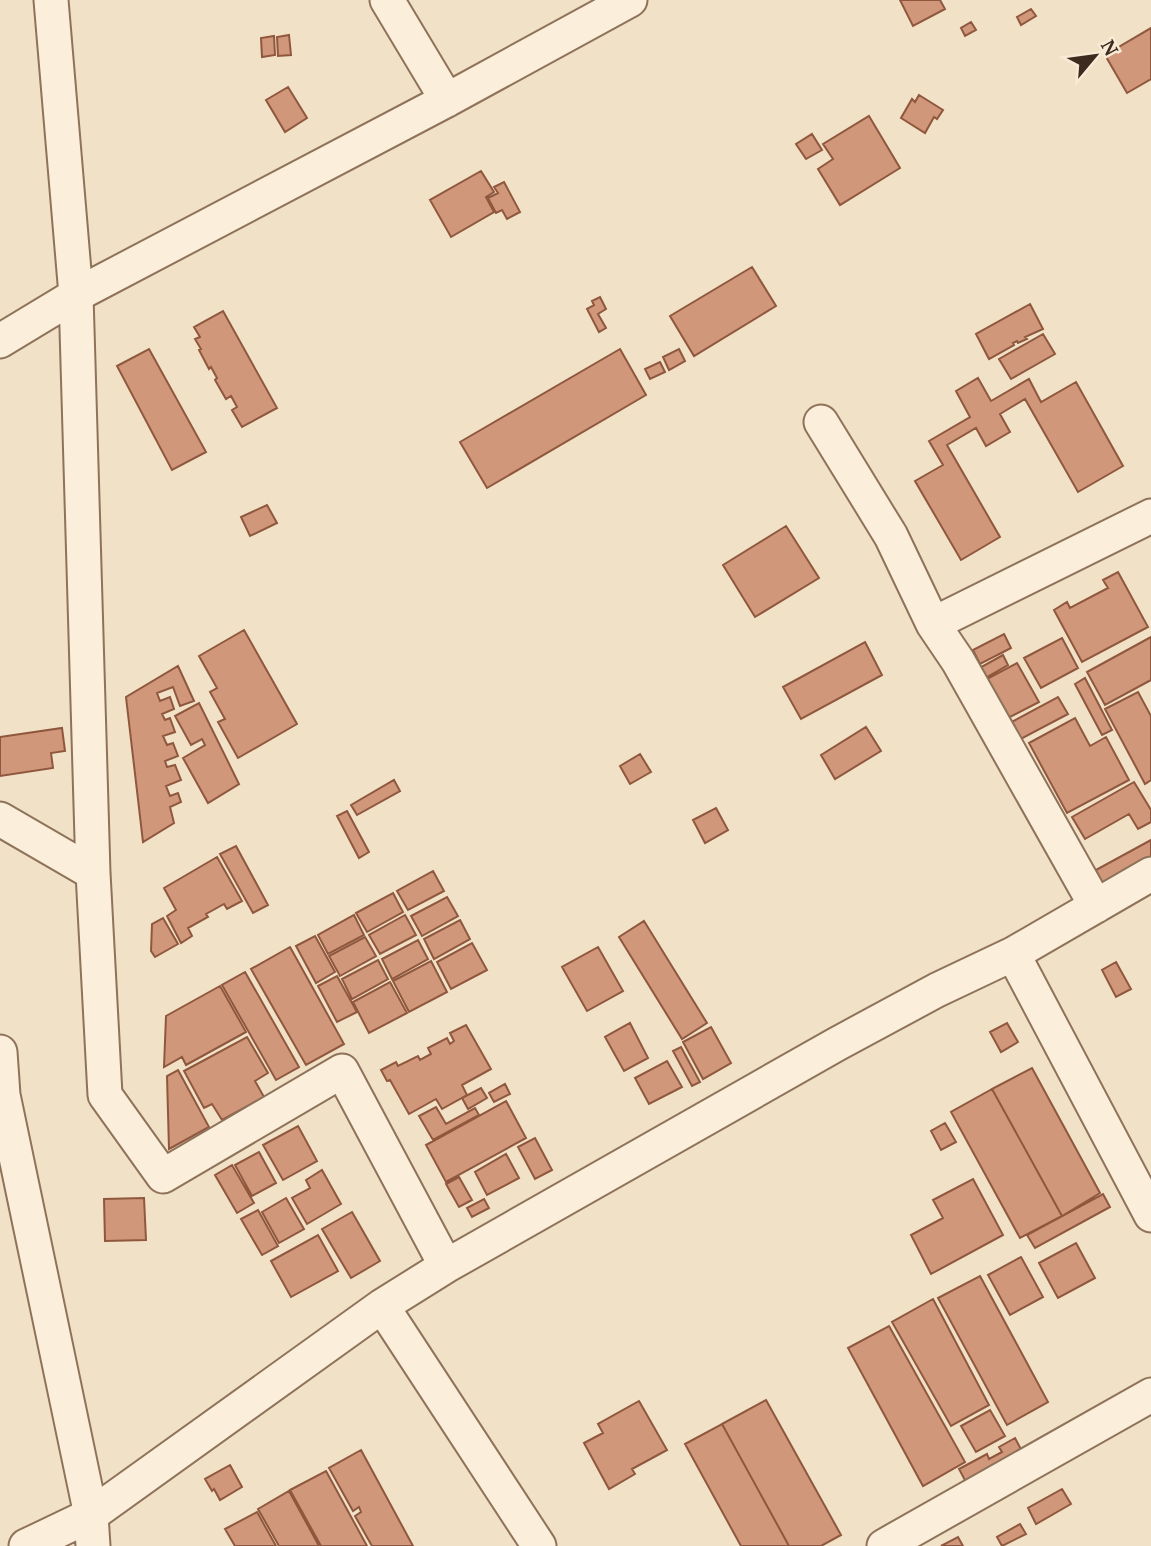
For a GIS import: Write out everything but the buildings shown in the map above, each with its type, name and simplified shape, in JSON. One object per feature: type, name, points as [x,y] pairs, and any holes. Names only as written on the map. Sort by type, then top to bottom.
[{"type":"street","points":[[51,0],[76,295],[93,873],[105,1095],[163,1175],[342,1071],[446,1266]]},
{"type":"street","points":[[387,0],[447,100]]},
{"type":"street","points":[[0,341],[76,295],[447,100],[630,0]]},
{"type":"street","points":[[821,422],[891,536],[933,624],[958,661],[1096,906]]},
{"type":"street","points":[[933,624],[1151,516]]},
{"type":"street","points":[[0,819],[93,873]]},
{"type":"street","points":[[26,1546],[92,1530],[382,1307],[446,1266],[870,1026],[1013,954],[1151,874]]},
{"type":"street","points":[[1013,954],[1151,1215]]},
{"type":"street","points":[[0,1052],[3,1095],[92,1530]]},
{"type":"street","points":[[382,1307],[539,1546]]},
{"type":"street","points":[[884,1546],[1151,1395]]}]
